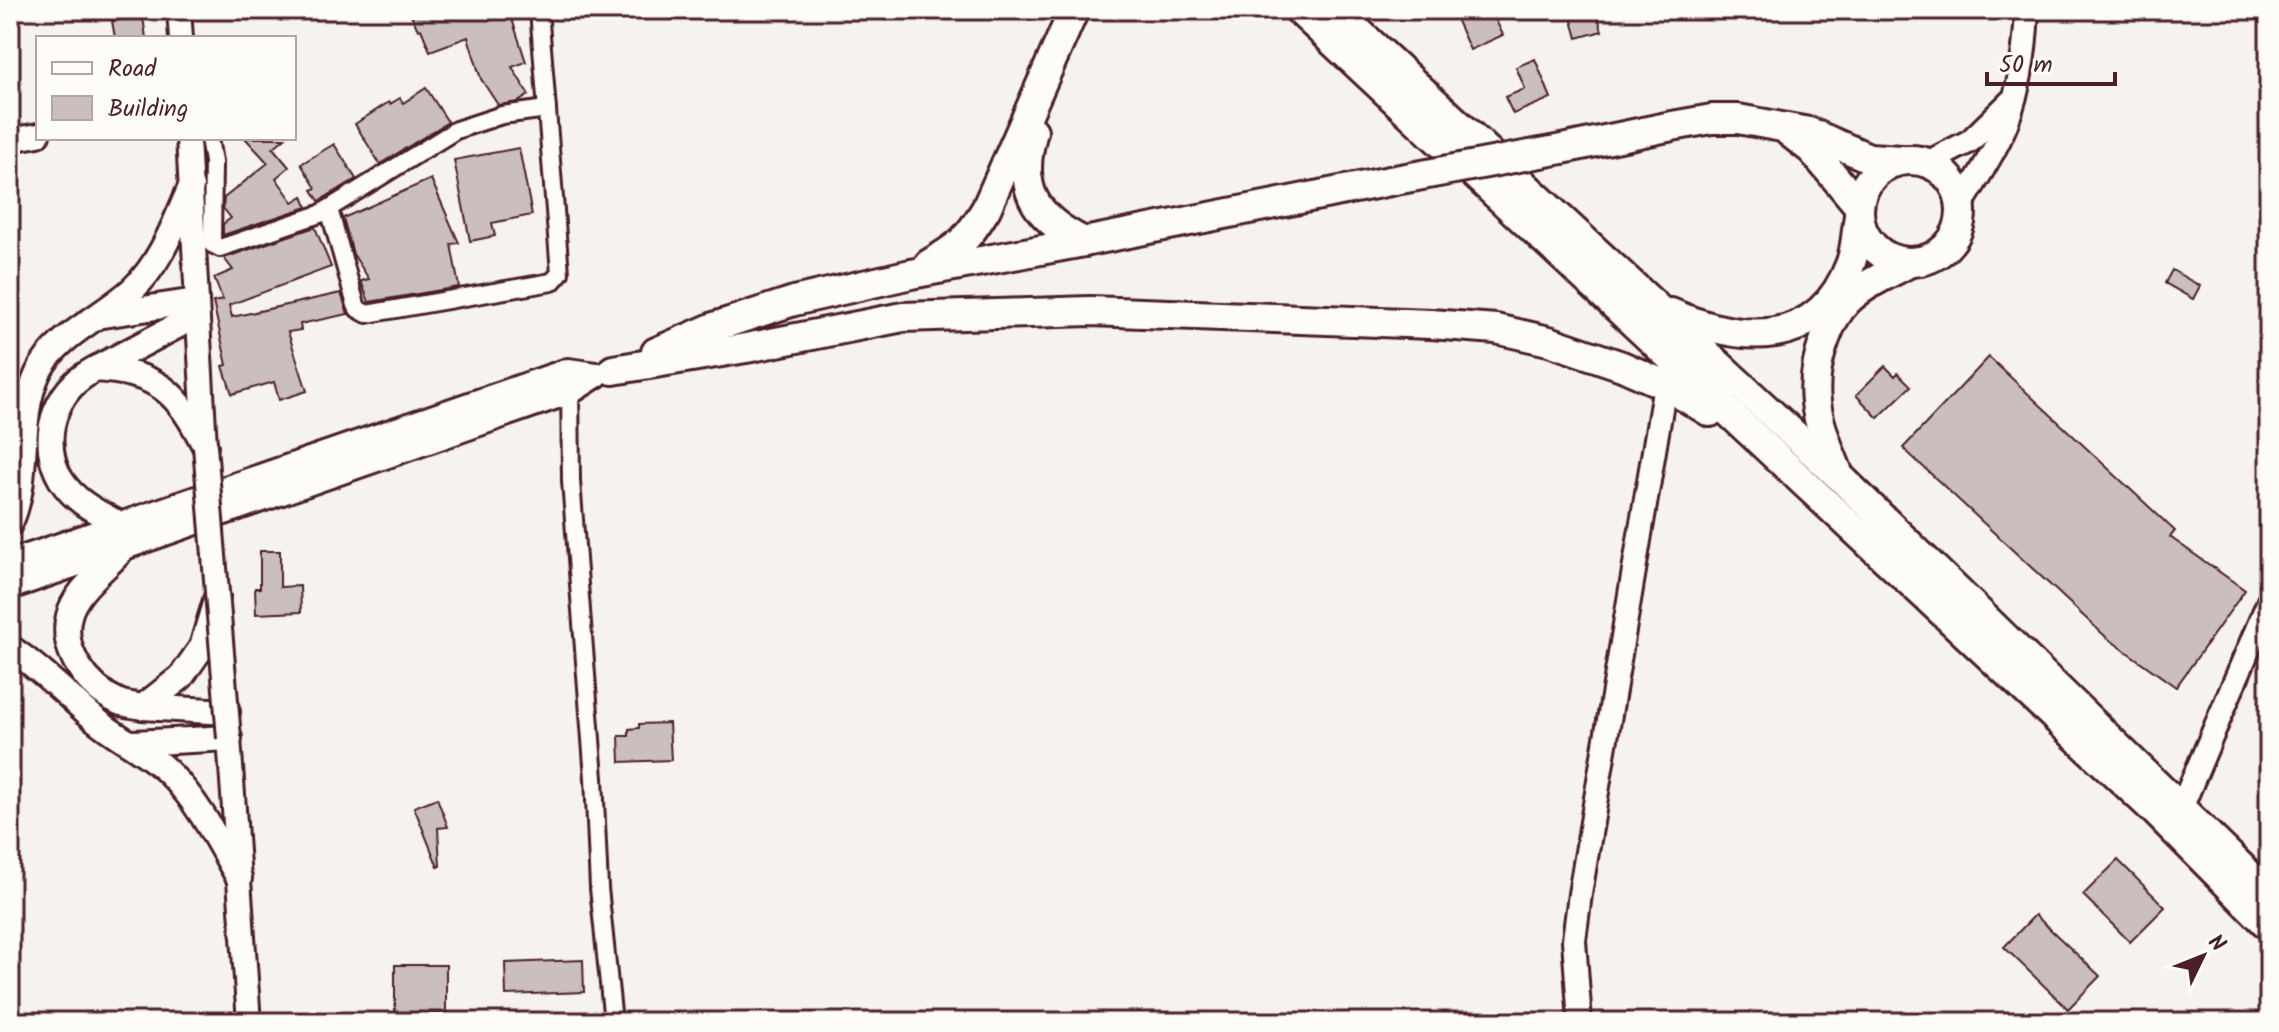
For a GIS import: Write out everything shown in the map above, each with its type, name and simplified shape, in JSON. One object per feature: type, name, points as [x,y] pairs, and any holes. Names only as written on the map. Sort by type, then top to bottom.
[{"type":"highway","points":[[911,274],[955,249],[969,237],[986,209],[1074,10]]},
{"type":"highway","points":[[1084,242],[1060,231],[1046,219],[1033,200],[1026,175],[1026,156],[1033,131],[1087,10]]},
{"type":"highway","points":[[1299,10],[1776,459],[2177,819],[2269,894]]},
{"type":"highway","points":[[1335,10],[1841,478],[2177,819],[2269,926]]},
{"type":"highway","points":[[587,377],[714,327],[794,301],[911,274],[1712,119],[1738,119],[1809,132],[1869,158],[1914,161],[1943,172],[1955,187],[1961,205],[1960,223],[1942,251],[1927,259],[1910,262],[1864,288],[1846,302],[1830,325],[1818,358],[1813,397],[1822,434],[1841,478]]},
{"type":"highway","points":[[1782,126],[1812,150],[1859,211],[1864,234],[1876,249],[1892,258],[1910,262]]},
{"type":"highway","points":[[1650,304],[1701,326],[1729,333],[1761,335],[1794,327],[1818,312],[1834,295],[1851,264],[1863,190],[1872,176],[1885,166],[1914,161]]},
{"type":"highway","points":[[587,377],[903,317],[1090,311],[1431,324],[1496,329],[1564,346],[1622,366],[1665,385],[1776,459]]},
{"type":"main road","points":[[10,523],[17,507],[24,428],[39,372],[62,343],[136,287],[162,253],[191,187]]},
{"type":"main road","points":[[102,315],[196,309]]},
{"type":"main road","points":[[121,536],[76,498],[56,473],[48,440],[55,413],[73,384],[196,309]]},
{"type":"main road","points":[[95,369],[129,371],[161,387],[186,409],[205,446]]},
{"type":"main road","points":[[10,563],[121,536],[587,377]]},
{"type":"main road","points":[[10,587],[121,536]]},
{"type":"main road","points":[[121,536],[69,614],[67,638],[78,668],[106,695],[121,703],[227,712]]},
{"type":"main road","points":[[143,707],[181,677],[202,647],[218,595]]},
{"type":"main road","points":[[10,648],[98,722],[134,743],[171,775],[196,805],[239,878]]},
{"type":"main road","points":[[134,743],[229,738]]},
{"type":"street","points":[[179,10],[181,36]]},
{"type":"street","points":[[329,209],[356,305],[363,313],[552,282],[560,273],[539,10]]},
{"type":"street","points":[[1961,205],[2000,138],[2014,97],[2025,53],[2027,10]]},
{"type":"street","points":[[1914,161],[1970,141],[2014,97]]},
{"type":"street","points":[[209,140],[213,162],[214,247],[220,248],[309,219],[329,209],[456,130],[502,115],[547,109]]},
{"type":"street","points":[[10,140],[36,135]]},
{"type":"street","points":[[188,140],[205,446],[249,1022]]},
{"type":"street","points":[[587,377],[571,481],[593,763],[599,888],[613,1022]]},
{"type":"street","points":[[1580,1022],[1574,940],[1580,894],[1665,385]]},
{"type":"street","points":[[2177,819],[2269,601]]},
{"type":"building","points":[[409,10],[509,10],[526,62],[512,67],[529,95],[518,102],[498,105],[481,79],[468,37],[430,51]]},
{"type":"building","points":[[1452,10],[1491,10],[1503,35],[1470,50]]},
{"type":"building","points":[[1569,10],[1596,10],[1602,31],[1577,38]]},
{"type":"building","points":[[143,17],[146,36],[115,36],[112,21]]},
{"type":"building","points":[[1535,59],[1551,98],[1513,114],[1505,97],[1525,89],[1516,67]]},
{"type":"building","points":[[426,88],[448,122],[380,164],[355,124],[389,102],[400,98],[403,103]]},
{"type":"building","points":[[247,140],[283,140],[273,148],[289,167],[276,178],[293,202],[303,196],[307,207],[223,235],[223,224],[231,218],[223,208],[224,198],[268,163]]},
{"type":"building","points":[[334,144],[356,179],[319,201],[312,190],[316,188],[301,164]]},
{"type":"building","points":[[519,148],[532,215],[492,223],[495,236],[470,241],[454,160]]},
{"type":"building","points":[[431,179],[459,243],[451,244],[459,287],[369,302],[361,281],[369,279],[353,254],[343,218]]},
{"type":"building","points":[[315,227],[331,267],[229,305],[232,317],[341,293],[348,314],[300,324],[301,330],[288,332],[307,391],[279,400],[274,382],[232,394],[223,366],[227,365],[213,302],[223,300],[214,278],[233,270],[224,258]]},
{"type":"building","points":[[2172,270],[2200,286],[2193,299],[2165,283]]},
{"type":"building","points":[[1989,357],[2175,531],[2170,537],[2245,590],[2176,687],[2106,637],[1903,448]]},
{"type":"building","points":[[1885,366],[1911,386],[1878,418],[1856,395]]},
{"type":"building","points":[[260,551],[280,551],[280,587],[300,586],[301,612],[256,614],[255,588],[260,588]]},
{"type":"building","points":[[669,723],[671,760],[620,762],[619,736],[629,736],[629,729],[639,728],[639,724]]},
{"type":"building","points":[[437,798],[448,827],[438,828],[438,867],[414,807]]},
{"type":"building","points":[[2118,860],[2165,907],[2130,942],[2083,895]]},
{"type":"building","points":[[2035,915],[2100,976],[2068,1009],[2004,947]]},
{"type":"building","points":[[583,960],[584,992],[506,995],[505,963]]},
{"type":"building","points":[[395,965],[446,965],[446,1014],[395,1013]]}]
